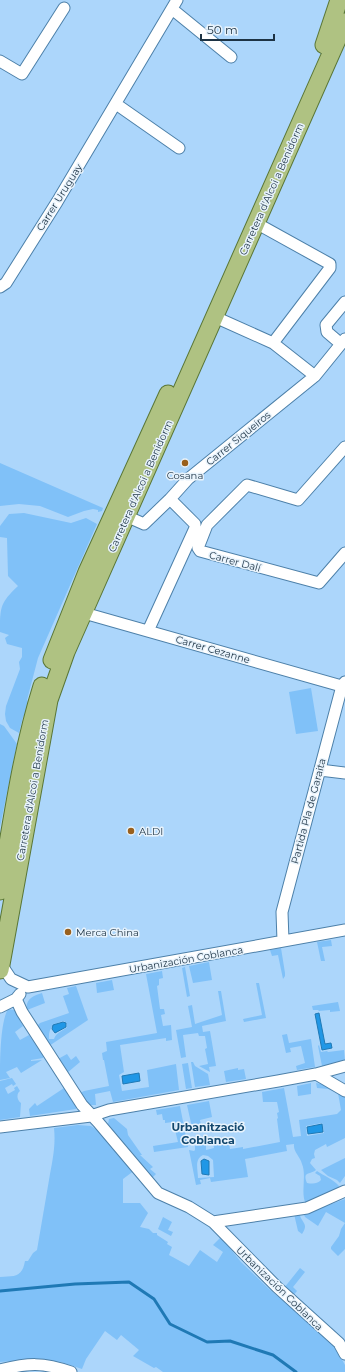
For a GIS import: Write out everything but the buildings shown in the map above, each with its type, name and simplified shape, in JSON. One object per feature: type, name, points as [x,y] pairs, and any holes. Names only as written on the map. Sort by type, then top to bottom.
[{"type":"main road","name":"Carretera d'Alcoi a Benidorm","points":[[0,891],[21,768],[31,724],[58,641],[87,572],[326,41],[339,0]]},
{"type":"main road","name":"Carretera d'Alcoi a Benidorm","points":[[0,967],[49,700],[66,652],[345,22]]},
{"type":"street","name":"Carrer Uruguay","points":[[0,288],[6,283],[57,202],[174,4],[231,57]]},
{"type":"street","points":[[0,61],[22,74],[64,8]]},
{"type":"street","points":[[116,104],[179,148]]},
{"type":"street","points":[[256,223],[330,264],[330,268],[273,343]]},
{"type":"street","points":[[343,342],[327,332],[326,325],[345,302]]},
{"type":"street","points":[[214,317],[273,343],[315,376]]},
{"type":"street","name":"Carrer Siqueiros","points":[[126,516],[144,524],[188,479],[315,376],[343,342]]},
{"type":"street","name":"Carrer Dalí","points":[[345,447],[298,500],[247,485],[207,525],[198,548],[200,551],[319,583],[345,553]]},
{"type":"street","points":[[148,631],[195,528],[195,524],[170,499]]},
{"type":"street","name":"Carrer Cezanne","points":[[84,613],[344,685]]},
{"type":"street","name":"Partida Pla de Garaita","points":[[283,941],[282,912],[344,685]]},
{"type":"street","points":[[320,770],[345,773]]},
{"type":"street","name":"Urbanización Coblanca","points":[[28,987],[345,930]]},
{"type":"street","points":[[0,967],[11,979],[28,987],[16,999],[0,1007]]},
{"type":"street","name":"Urbanización Coblanca","points":[[16,999],[22,1012],[82,1105],[158,1193],[189,1207],[213,1222],[277,1287],[339,1343],[345,1354]]},
{"type":"street","points":[[0,1127],[91,1116],[109,1110],[316,1074],[342,1068]]},
{"type":"street","points":[[316,1074],[345,1091]]},
{"type":"street","points":[[213,1222],[307,1208],[345,1191]]},
{"type":"street","points":[[0,1370],[21,1365],[36,1364],[71,1372]]},
{"type":"shaded area","points":[[0,463],[103,508],[102,511],[98,512],[98,510],[93,509],[68,517],[40,506],[19,504],[0,506]]},
{"type":"shaded area","points":[[24,513],[71,523],[86,518],[97,524],[38,658],[27,700],[29,706],[23,717],[19,733],[10,728],[6,721],[5,714],[6,706],[20,669],[19,662],[22,657],[22,648],[7,644],[5,638],[9,635],[0,632],[2,606],[4,601],[18,586],[8,576],[7,538],[0,537],[0,526],[9,514]]},
{"type":"shaded area","points":[[311,688],[318,731],[296,734],[289,692]]},
{"type":"shaded area","points":[[0,724],[4,726],[17,744],[0,827]]},
{"type":"shaded area","points":[[331,940],[332,946],[322,947],[325,961],[321,961],[317,942]]},
{"type":"shaded area","points":[[281,948],[285,973],[283,979],[278,955],[272,956],[270,950]]},
{"type":"shaded area","points":[[209,962],[212,980],[193,983],[189,966]]},
{"type":"shaded area","points":[[185,967],[190,996],[187,997],[182,968]]},
{"type":"shaded area","points":[[162,971],[163,978],[159,979],[159,985],[157,986],[160,1009],[164,1009],[165,1014],[161,1015],[163,1026],[171,1025],[172,1040],[166,1041],[166,1038],[120,1045],[124,1072],[119,1075],[122,1091],[149,1087],[147,1070],[176,1064],[179,1090],[113,1102],[110,1091],[95,1094],[96,1105],[88,1105],[80,1093],[109,1086],[102,1053],[107,1051],[106,1042],[157,1033],[146,974]]},
{"type":"shaded area","points":[[112,980],[114,990],[97,993],[96,983]]},
{"type":"shaded area","points":[[256,983],[259,983],[266,1018],[244,1022],[243,1019],[262,1015]]},
{"type":"shaded area","points":[[76,986],[88,1020],[49,1046],[36,1027],[40,1023],[69,1013],[63,996],[69,994],[67,988]],"holes":[[[64,1021],[67,1024],[67,1027],[58,1033],[54,1039],[49,1039],[52,1027],[57,1023]]]},
{"type":"shaded area","points":[[218,991],[221,991],[226,1021],[202,1026],[203,1032],[210,1031],[216,1066],[209,1067],[210,1072],[199,1066],[208,1064],[205,1049],[207,1048],[205,1036],[199,1036],[198,1033],[183,1035],[186,1057],[181,1058],[176,1030],[192,1027],[188,1006],[192,1005],[195,1024],[222,1015]]},
{"type":"shaded area","points":[[42,993],[45,1003],[27,1010],[27,1003],[30,998]]},
{"type":"shaded area","points":[[338,1002],[340,1011],[330,1012],[330,1010],[313,1010],[312,1006]]},
{"type":"shaded area","points":[[8,1009],[15,1011],[23,1026],[15,1032],[20,1040],[29,1035],[43,1058],[31,1060],[42,1060],[21,1073],[17,1067],[6,1072],[10,1078],[0,1080],[0,1053],[3,1023]]},
{"type":"shaded area","points":[[319,1013],[325,1044],[331,1043],[332,1048],[322,1050],[315,1014]]},
{"type":"shaded area","points":[[63,1022],[66,1023],[66,1027],[55,1033],[52,1029],[53,1025]]},
{"type":"shaded area","points":[[287,1034],[289,1043],[311,1039],[315,1067],[297,1070],[296,1066],[305,1063],[301,1046],[290,1048],[291,1052],[286,1053],[282,1035]]},
{"type":"shaded area","points":[[319,1045],[321,1052],[344,1050],[345,1061],[322,1066]]},
{"type":"shaded area","points":[[67,1054],[71,1060],[76,1056],[80,1062],[67,1073],[58,1059]]},
{"type":"shaded area","points":[[191,1062],[208,1074],[210,1085],[195,1087]]},
{"type":"shaded area","points":[[188,1063],[192,1088],[186,1089],[182,1064]]},
{"type":"shaded area","points":[[238,1068],[238,1070],[244,1069],[246,1079],[226,1082],[224,1071]]},
{"type":"shaded area","points":[[139,1073],[140,1081],[123,1084],[122,1076]]},
{"type":"shaded area","points":[[12,1078],[16,1084],[13,1086],[12,1084],[5,1088],[8,1094],[15,1090],[14,1088],[17,1086],[20,1091],[18,1097],[21,1103],[20,1117],[0,1120],[0,1081]]},
{"type":"shaded area","points":[[311,1083],[311,1094],[298,1096],[297,1086]]},
{"type":"shaded area","points":[[316,1083],[326,1085],[345,1096],[345,1138],[327,1147],[326,1144],[315,1150],[315,1158],[312,1159],[310,1163],[316,1170],[307,1174],[305,1177],[307,1183],[311,1184],[321,1180],[320,1176],[315,1173],[317,1171],[337,1184],[339,1186],[337,1189],[306,1204],[304,1200],[303,1169],[294,1144],[286,1145],[287,1151],[245,1159],[248,1177],[211,1182],[210,1178],[200,1180],[201,1184],[196,1185],[189,1150],[194,1151],[195,1146],[206,1144],[206,1150],[214,1148],[213,1143],[216,1143],[215,1141],[228,1138],[230,1149],[243,1147],[243,1149],[280,1142],[277,1119],[277,1113],[279,1112],[277,1102],[263,1102],[262,1092],[284,1088],[293,1137],[301,1136],[299,1120],[337,1114],[341,1110],[338,1093],[328,1089],[317,1088]],"holes":[[[322,1123],[324,1133],[307,1136],[306,1126]],[[203,1155],[208,1156],[213,1160],[214,1177],[198,1178],[197,1162]]]},
{"type":"shaded area","points":[[64,1088],[76,1109],[30,1116],[29,1109],[35,1103],[37,1106]]},
{"type":"shaded area","points":[[209,1101],[212,1117],[200,1120],[201,1126],[193,1126],[187,1105]]},
{"type":"shaded area","points":[[180,1106],[188,1147],[154,1152],[153,1146],[178,1142],[173,1122],[165,1123],[162,1114],[157,1115],[156,1110]]},
{"type":"shaded area","points":[[114,1118],[127,1129],[128,1135],[142,1155],[140,1155],[153,1167],[150,1169],[156,1174],[152,1178],[108,1124],[109,1119]]},
{"type":"shaded area","points":[[322,1124],[323,1132],[308,1134],[307,1127]]},
{"type":"shaded area","points":[[78,1125],[91,1126],[103,1134],[135,1170],[123,1179],[123,1203],[140,1203],[148,1213],[140,1227],[149,1229],[153,1233],[157,1233],[157,1235],[168,1242],[167,1244],[172,1247],[169,1255],[189,1266],[200,1250],[217,1262],[223,1252],[213,1245],[221,1237],[241,1262],[269,1289],[329,1340],[345,1365],[345,1372],[163,1372],[133,1356],[139,1350],[121,1335],[117,1340],[105,1331],[86,1359],[82,1369],[61,1362],[39,1359],[0,1362],[0,1277],[17,1275],[22,1271],[25,1261],[28,1261],[37,1250],[53,1154],[54,1128]]},
{"type":"shaded area","points":[[345,1158],[345,1176],[340,1183],[321,1170]]},
{"type":"shaded area","points":[[204,1159],[209,1161],[209,1175],[202,1174],[201,1161]]},
{"type":"shaded area","points":[[345,1199],[345,1223],[326,1212],[318,1226],[305,1217],[303,1213],[318,1209]]},
{"type":"shaded area","points":[[299,1213],[305,1225],[302,1234],[298,1231],[294,1214]]},
{"type":"shaded area","points":[[163,1217],[172,1222],[168,1230],[173,1232],[171,1236],[158,1229]]},
{"type":"shaded area","points":[[345,1223],[345,1249],[338,1256],[331,1249],[331,1247],[339,1236]]},
{"type":"shaded area","points":[[300,1268],[305,1272],[293,1287],[297,1291],[293,1296],[284,1288]]},
{"type":"waterway","points":[[0,1291],[75,1284],[129,1282],[154,1299],[170,1324],[207,1342],[230,1341],[273,1355],[296,1372]]},
{"type":"place","name":"Cosana","points":[[185,463]]},
{"type":"place","name":"ALDI","points":[[131,831]]},
{"type":"place","name":"Merca China","points":[[68,932]]},
{"type":"district","name":"Urbanització Coblanca","points":[[208,1133]]}]
